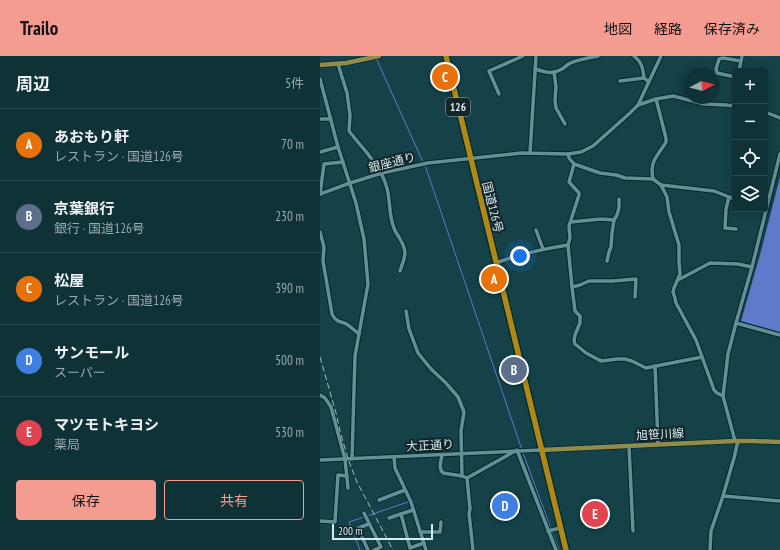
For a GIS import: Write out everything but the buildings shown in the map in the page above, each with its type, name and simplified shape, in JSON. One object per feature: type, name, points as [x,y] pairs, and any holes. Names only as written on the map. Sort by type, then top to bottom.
[{"type":"highway","name":"国道126号","points":[[446,56],[566,550]]},
{"type":"main road","points":[[320,65],[338,64],[377,57]]},
{"type":"main road","name":"旭笹川線","points":[[541,450],[753,440],[780,442]]},
{"type":"street","points":[[499,94],[489,71],[523,56]]},
{"type":"street","points":[[530,153],[536,56]]},
{"type":"street","points":[[535,69],[550,73],[562,69],[574,61],[598,56]]},
{"type":"street","points":[[634,56],[638,59],[642,66],[644,78],[649,82]]},
{"type":"street","points":[[638,105],[661,56]]},
{"type":"street","points":[[740,68],[742,56]]},
{"type":"street","points":[[732,76],[717,72],[716,69],[719,59],[723,58],[741,61]]},
{"type":"street","points":[[338,64],[347,93],[350,115],[349,132],[382,173],[387,186],[394,228],[404,247],[405,253],[405,258],[400,271]]},
{"type":"street","points":[[554,72],[556,88],[554,100],[556,108],[565,124]]},
{"type":"street","points":[[620,81],[644,78]]},
{"type":"street","points":[[320,79],[342,162],[356,203],[364,239],[368,284],[355,356],[352,459]]},
{"type":"street","points":[[638,105],[656,99],[673,96],[704,104],[732,106]]},
{"type":"street","points":[[653,179],[653,161],[666,142],[656,99]]},
{"type":"street","name":"銀座通り","points":[[320,194],[382,173],[424,164],[530,153],[568,154],[581,152],[593,146],[638,105]]},
{"type":"street","points":[[768,113],[780,118]]},
{"type":"street","points":[[320,119],[330,119]]},
{"type":"street","points":[[320,152],[338,147]]},
{"type":"street","points":[[568,154],[569,158],[574,164],[600,173],[625,178],[653,179],[661,185],[667,197],[669,212],[679,245],[680,274],[673,292],[676,303],[696,340],[714,390],[723,396]]},
{"type":"street","points":[[710,550],[711,531],[734,458],[736,441],[723,396],[729,348],[752,267],[780,154]]},
{"type":"street","points":[[320,194],[324,164],[342,162]]},
{"type":"street","points":[[574,164],[569,182],[579,193],[579,195],[570,222],[570,238],[568,245],[575,310],[580,316],[580,322],[574,341],[575,344],[577,347],[599,360],[625,359],[646,368],[702,357]]},
{"type":"street","points":[[661,185],[714,191],[732,198]]},
{"type":"street","points":[[729,197],[726,209],[725,228],[736,229]]},
{"type":"street","points":[[607,261],[611,247],[614,220],[618,211],[619,199]]},
{"type":"street","points":[[570,222],[601,219],[614,220]]},
{"type":"street","points":[[536,230],[543,249]]},
{"type":"street","points":[[320,232],[324,247],[323,261],[332,314],[339,322],[347,324],[359,334]]},
{"type":"street","points":[[496,263],[522,254],[568,245]]},
{"type":"street","points":[[678,280],[710,263],[738,264],[752,267]]},
{"type":"street","points":[[572,287],[589,281],[636,279],[635,296]]},
{"type":"street","points":[[406,311],[409,329],[418,353],[458,397],[464,412],[461,431],[462,476]]},
{"type":"street","points":[[736,323],[780,335]]},
{"type":"street","points":[[655,366],[658,444]]},
{"type":"street","points":[[320,395],[325,398],[331,407],[345,459],[348,488]]},
{"type":"street","points":[[629,446],[633,531]]},
{"type":"street","points":[[467,478],[517,450],[550,530],[556,550]]},
{"type":"street","name":"大正通り","points":[[320,460],[541,450]]},
{"type":"street","points":[[442,454],[440,469],[442,472],[467,478]]},
{"type":"street","points":[[394,457],[395,468],[413,510],[426,550]]},
{"type":"street","points":[[320,521],[335,522],[338,475],[347,476]]},
{"type":"street","points":[[467,478],[470,509],[468,513],[473,550]]},
{"type":"street","points":[[379,500],[405,490]]},
{"type":"street","points":[[723,496],[780,501]]},
{"type":"street","points":[[389,518],[413,510]]},
{"type":"street","points":[[364,512],[381,547],[374,550]]},
{"type":"street","points":[[401,514],[410,548],[424,543]]},
{"type":"street","points":[[420,532],[440,532],[441,522]]},
{"type":"street","points":[[368,550],[358,528],[369,524]]},
{"type":"street","points":[[550,530],[560,528]]},
{"type":"water","points":[[780,177],[780,332],[741,321]]},
{"type":"waterway","points":[[376,58],[423,162]]},
{"type":"waterway","points":[[425,165],[522,450]]},
{"type":"waterway","points":[[523,453],[551,529]]},
{"type":"waterway","points":[[367,516],[408,502]]},
{"type":"waterway","points":[[360,550],[349,522],[364,517]]},
{"type":"waterway","points":[[552,532],[559,550]]},
{"type":"railway","points":[[320,357],[348,459],[357,482],[393,550]]},
{"type":"place","name":"松屋","points":[[445,77]]},
{"type":"place","name":"あおもり軒","points":[[494,279]]},
{"type":"place","name":"京葉銀行","points":[[514,370]]},
{"type":"place","name":"サンモール","points":[[505,506]]},
{"type":"place","name":"マツモトキヨシ","points":[[595,514]]}]
